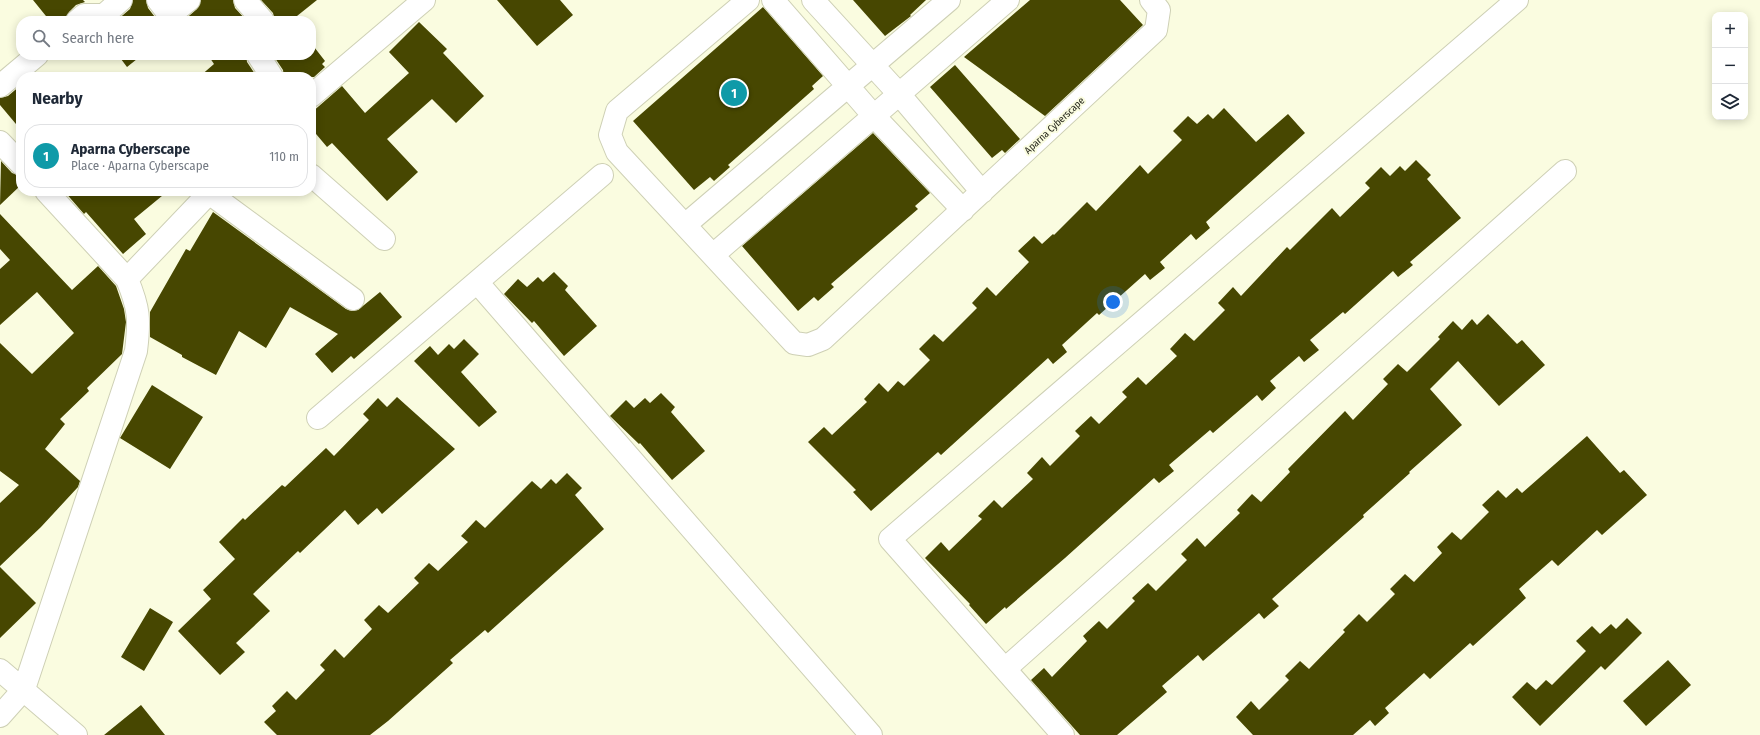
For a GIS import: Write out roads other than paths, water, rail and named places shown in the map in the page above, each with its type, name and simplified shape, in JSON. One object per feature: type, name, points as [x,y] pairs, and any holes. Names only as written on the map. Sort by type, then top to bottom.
[{"type":"street","points":[[83,16],[104,15],[121,0]]},
{"type":"street","points":[[158,0],[168,13],[174,12],[189,0]]},
{"type":"street","points":[[245,0],[259,16]]},
{"type":"street","points":[[316,92],[424,0]]},
{"type":"street","name":"Aparna Cyberscape","points":[[748,0],[617,111],[610,135],[617,152],[794,343],[808,345],[823,339],[1156,30],[1158,10],[1151,0]]},
{"type":"street","points":[[773,0],[873,115],[963,210]]},
{"type":"street","points":[[813,0],[899,94],[982,192]]},
{"type":"street","points":[[685,225],[872,64],[949,0]]},
{"type":"street","points":[[713,255],[873,115],[1008,0]]},
{"type":"street","points":[[1064,735],[890,539],[1517,0]]},
{"type":"street","points":[[17,72],[31,60]]},
{"type":"street","points":[[261,60],[269,72]]},
{"type":"street","points":[[0,86],[16,73]]},
{"type":"street","points":[[0,142],[16,159]]},
{"type":"street","points":[[1005,669],[1565,171]]},
{"type":"street","points":[[318,418],[602,175]]},
{"type":"street","points":[[316,179],[384,240]]},
{"type":"street","points":[[0,716],[24,689],[136,350],[140,323],[136,302],[127,279],[51,196]]},
{"type":"street","points":[[127,279],[206,196]]},
{"type":"street","points":[[215,196],[353,299]]},
{"type":"street","points":[[477,282],[871,735]]},
{"type":"street","points":[[0,670],[76,735]]},
{"type":"place","name":"Aparna Cyberscape","points":[[734,93]]}]
